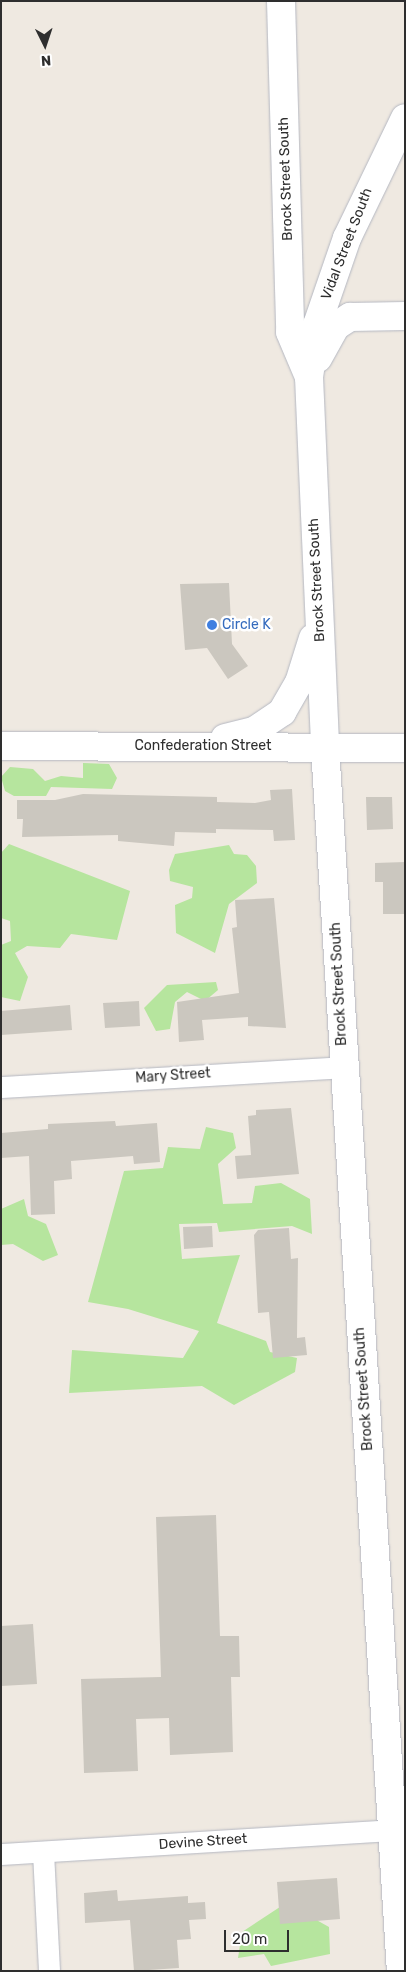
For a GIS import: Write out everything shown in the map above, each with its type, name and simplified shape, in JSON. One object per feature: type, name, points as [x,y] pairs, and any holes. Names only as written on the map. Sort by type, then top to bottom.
[{"type":"main road","name":"Brock Street South","points":[[281,1],[290,332],[309,377],[325,746],[344,1067],[399,1830],[401,1971]]},
{"type":"main road","points":[[282,34],[294,1]]},
{"type":"main road","name":"Vidal Street South","points":[[309,377],[317,325],[342,252],[360,204],[403,122]]},
{"type":"main road","points":[[309,377],[329,336],[350,317],[405,316]]},
{"type":"main road","points":[[186,746],[254,730],[282,712],[306,666],[320,617]]},
{"type":"main road","name":"Confederation Street","points":[[2,746],[325,746],[405,748]]},
{"type":"street","points":[[1,736],[2,746]]},
{"type":"street","name":"Mary Street","points":[[1,1087],[344,1067]]},
{"type":"street","name":"Devine Street","points":[[1,1854],[399,1830]]},
{"type":"street","points":[[43,1852],[49,1971]]},
{"type":"green space","points":[[83,763],[109,764],[117,778],[112,789],[51,787],[46,796],[14,796],[5,791],[1,777],[10,767],[33,769],[45,781],[61,776],[83,778]]},
{"type":"green space","points":[[9,844],[130,891],[117,940],[71,934],[60,948],[27,946],[15,953],[28,977],[20,1001],[1,997],[1,945],[11,941],[10,921],[1,918],[1,853]]},
{"type":"green space","points":[[229,845],[234,854],[247,855],[256,866],[257,883],[229,904],[215,953],[176,933],[175,905],[192,898],[193,887],[170,881],[169,870],[175,854]]},
{"type":"green space","points":[[216,982],[218,990],[205,1001],[187,992],[175,1002],[170,1029],[156,1031],[144,1008],[167,985]]},
{"type":"green space","points":[[206,1127],[233,1133],[236,1148],[218,1164],[223,1204],[252,1203],[255,1186],[281,1183],[310,1199],[312,1234],[292,1226],[219,1232],[217,1223],[179,1224],[182,1259],[240,1255],[217,1323],[266,1341],[270,1352],[297,1358],[295,1372],[234,1405],[202,1386],[69,1393],[72,1350],[183,1358],[199,1331],[128,1309],[88,1302],[124,1171],[163,1168],[168,1147],[200,1149]]},
{"type":"green space","points":[[24,1199],[28,1216],[46,1224],[58,1255],[43,1261],[13,1244],[1,1245],[1,1209]]},
{"type":"green space","points":[[286,1903],[329,1927],[330,1954],[271,1966],[264,1954],[238,1958],[242,1932]]},
{"type":"building","points":[[229,583],[232,644],[248,666],[228,679],[207,648],[185,650],[180,584]]},
{"type":"building","points":[[292,789],[295,840],[274,841],[273,830],[216,829],[216,833],[175,832],[174,846],[118,841],[118,835],[22,837],[23,819],[17,819],[17,800],[55,800],[83,794],[217,797],[217,802],[255,803],[271,800],[270,790]]},
{"type":"building","points":[[366,797],[392,797],[393,829],[367,830]]},
{"type":"building","points":[[405,862],[405,914],[383,914],[383,882],[375,882],[375,863]]},
{"type":"building","points":[[274,898],[286,1028],[248,1026],[248,1017],[202,1020],[204,1040],[179,1042],[177,1002],[239,993],[232,928],[237,927],[235,900]]},
{"type":"building","points":[[139,1001],[140,1026],[105,1028],[103,1003]]},
{"type":"building","points":[[70,1005],[72,1030],[1,1035],[1,1011]]},
{"type":"building","points":[[291,1108],[299,1174],[237,1179],[235,1156],[251,1155],[248,1116],[256,1115],[256,1110]]},
{"type":"building","points":[[115,1121],[116,1126],[157,1123],[160,1162],[134,1164],[133,1156],[71,1161],[72,1179],[54,1181],[55,1214],[31,1215],[29,1156],[1,1158],[1,1133],[48,1129],[48,1124]]},
{"type":"building","points":[[212,1226],[213,1247],[184,1249],[183,1227]]},
{"type":"building","points":[[289,1228],[291,1259],[298,1258],[297,1338],[305,1337],[307,1355],[273,1358],[269,1312],[258,1313],[254,1235],[258,1230]]},
{"type":"building","points":[[216,1515],[220,1636],[239,1636],[240,1677],[231,1677],[233,1752],[170,1755],[169,1718],[136,1719],[138,1771],[84,1773],[81,1679],[161,1677],[156,1517]]},
{"type":"building","points":[[33,1624],[37,1684],[1,1686],[1,1626]]},
{"type":"building","points":[[337,1878],[340,1919],[280,1924],[277,1882]]},
{"type":"building","points":[[117,1890],[118,1901],[188,1896],[188,1903],[205,1902],[206,1919],[189,1920],[191,1939],[177,1940],[179,1968],[134,1971],[130,1920],[85,1923],[84,1893]]},
{"type":"place","name":"Circle K","points":[[212,625]]}]
